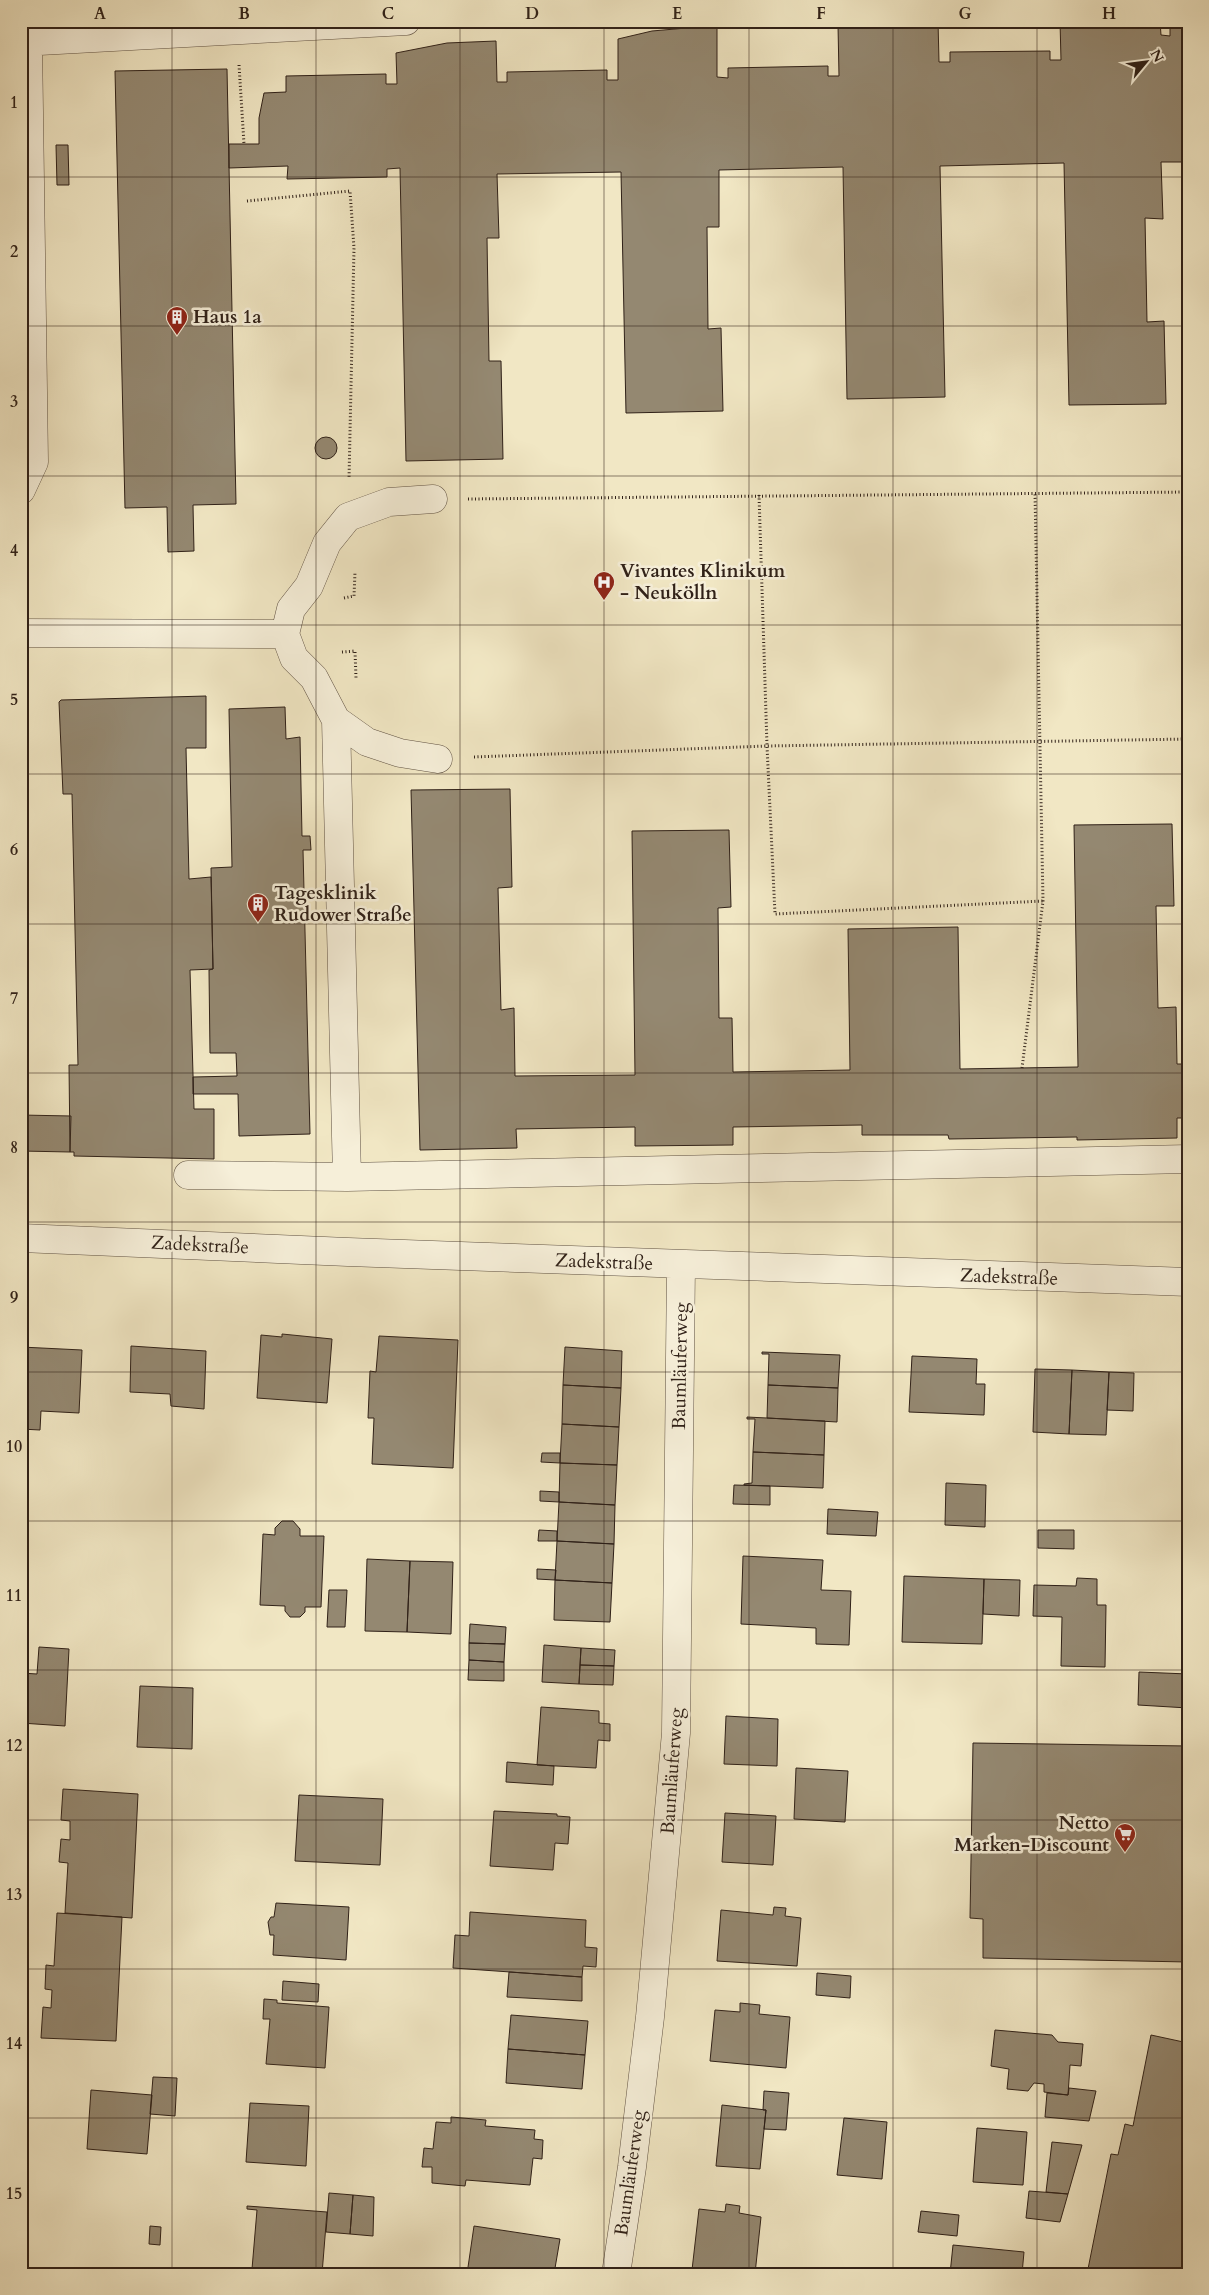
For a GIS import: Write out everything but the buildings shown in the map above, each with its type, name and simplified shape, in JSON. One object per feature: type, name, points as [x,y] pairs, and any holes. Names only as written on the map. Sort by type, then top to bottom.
[{"type":"street","points":[[21,490],[34,462],[25,120],[25,42],[406,21]]},
{"type":"street","points":[[347,1177],[336,720],[314,678],[294,658],[285,634],[291,610],[309,586],[327,543],[348,517],[389,502],[433,499]]},
{"type":"street","points":[[21,633],[285,634]]},
{"type":"street","points":[[336,720],[367,742],[400,753],[438,759]]},
{"type":"street","points":[[188,1175],[347,1177],[1188,1159]]},
{"type":"street","name":"Zadekstraße","points":[[21,1238],[1188,1282]]},
{"type":"street","name":"Baumläuferweg","points":[[616,2274],[632,2167],[650,2017],[676,1733],[681,1264]]},
{"type":"path","points":[[238,30],[244,144]]},
{"type":"path","points":[[247,201],[350,191],[354,248],[348,517]]},
{"type":"path","points":[[433,499],[1188,492]]},
{"type":"path","points":[[1022,1068],[1043,902],[1038,740],[1035,493]]},
{"type":"path","points":[[759,495],[767,746],[775,914],[1043,902]]},
{"type":"path","points":[[341,598],[354,596],[358,565]]},
{"type":"path","points":[[342,652],[355,651],[356,681]]},
{"type":"path","points":[[438,759],[767,746],[1188,739]]},
{"type":"shaded area","points":[[21,21],[85,21],[21,25]]},
{"type":"place","name":"Haus 1a","points":[[177,336]]},
{"type":"place","name":"Vivantes Klinikum - Neukölln","points":[[604,601]]},
{"type":"place","name":"Tagesklinik Rudower Straße","points":[[258,923]]},
{"type":"place","name":"Netto Marken-Discount","points":[[1125,1853]]}]
